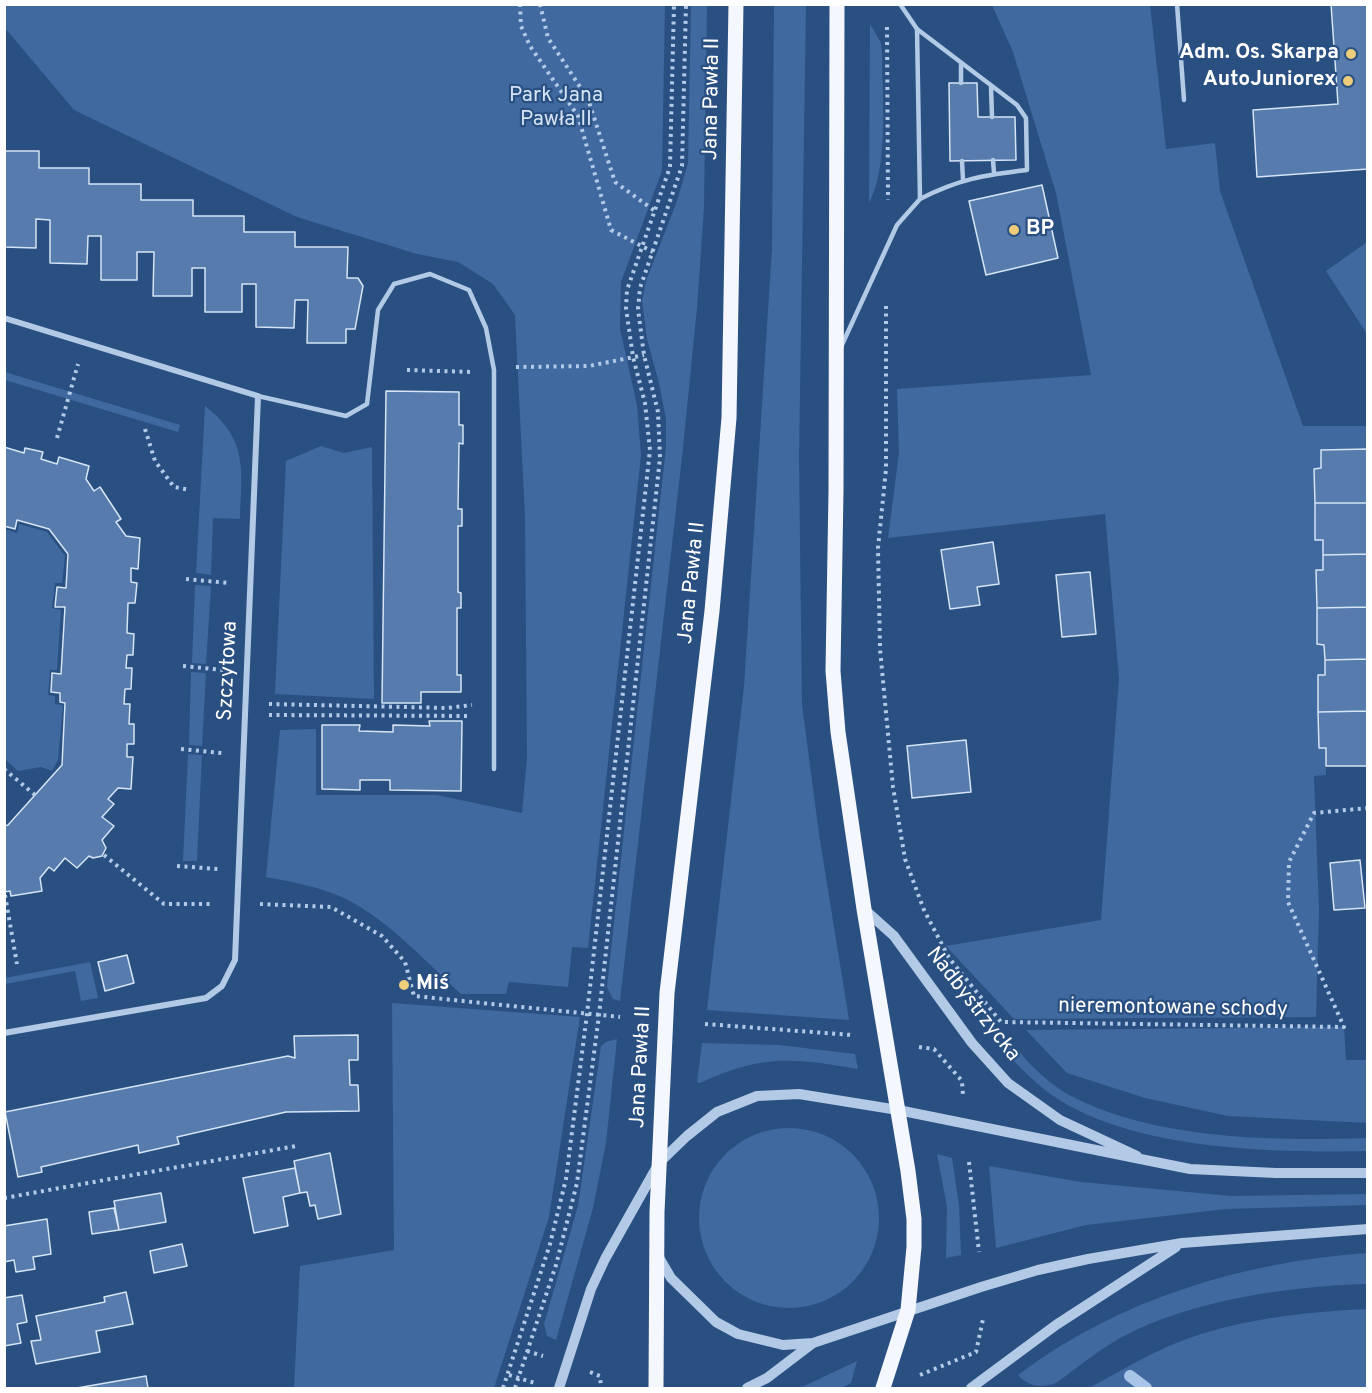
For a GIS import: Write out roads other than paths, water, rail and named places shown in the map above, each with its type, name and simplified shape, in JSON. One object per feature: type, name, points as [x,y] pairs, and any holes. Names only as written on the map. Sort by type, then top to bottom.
[{"type":"main road","name":"Jana Pawła II","points":[[656,1389],[658,1163],[667,993],[712,611],[729,418],[736,4]]},
{"type":"main road","points":[[837,4],[833,671],[838,732],[864,909],[914,1219],[913,1272],[908,1310],[883,1389]]},
{"type":"street","points":[[4,318],[258,396]]},
{"type":"street","name":"Szczytowa","points":[[4,1033],[206,998],[222,986],[235,960],[258,396]]},
{"type":"street","name":"Nadbystrzycka","points":[[864,909],[894,936],[972,1042],[1008,1083],[1060,1120],[1154,1163]]},
{"type":"street","name":"Nadbystrzycka","points":[[658,1163],[717,1112],[757,1096],[799,1094],[898,1110],[1190,1169],[1276,1173],[1368,1173]]},
{"type":"street","points":[[559,1389],[591,1290],[605,1259],[658,1163]]},
{"type":"street","points":[[657,1254],[671,1278],[716,1322],[738,1334],[762,1342],[813,1343],[908,1310],[1038,1270],[1182,1243],[1368,1228]]},
{"type":"street","points":[[971,1389],[1056,1325],[1182,1243]]},
{"type":"street","points":[[747,1389],[766,1378],[813,1343]]},
{"type":"lane","points":[[835,360],[897,225],[920,199],[963,180],[993,173],[1027,170],[1026,118],[1017,105],[961,65],[917,29],[900,4]]},
{"type":"lane","points":[[1177,4],[1184,100]]},
{"type":"lane","points":[[917,29],[920,199]]},
{"type":"lane","points":[[961,65],[961,83]]},
{"type":"lane","points":[[991,87],[992,117]]},
{"type":"lane","points":[[993,160],[993,173]]},
{"type":"lane","points":[[962,161],[963,180]]},
{"type":"lane","points":[[258,396],[346,416],[367,404],[378,310],[394,284],[430,274],[469,290],[486,328],[494,370],[494,769]]},
{"type":"waterway","points":[[1130,1376],[1146,1388]]},
{"type":"place","name":"Adm. Os. Skarpa","points":[[1351,54]]},
{"type":"place","name":"AutoJuniorex","points":[[1348,81]]},
{"type":"place","name":"BP","points":[[1014,230]]},
{"type":"place","name":"Miś","points":[[404,985]]},
{"type":"park label","name":"Park Jana Pawła II","points":[[556,109]]}]
